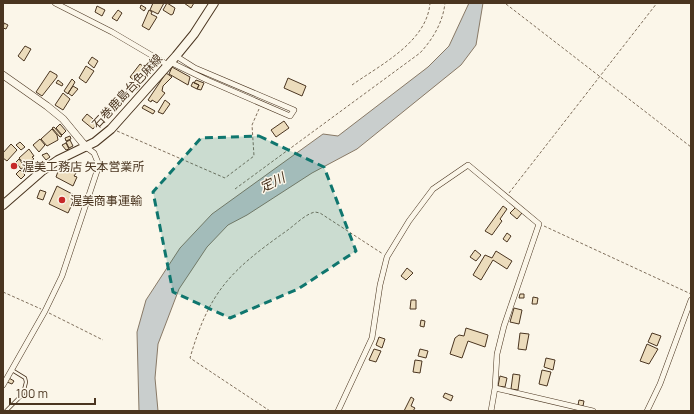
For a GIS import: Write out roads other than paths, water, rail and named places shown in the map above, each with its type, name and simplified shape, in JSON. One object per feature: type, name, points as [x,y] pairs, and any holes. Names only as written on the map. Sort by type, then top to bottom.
[{"type":"main road","name":"石巻鹿島台色麻線","points":[[3,205],[42,170],[95,142],[111,129],[194,34],[214,3]]},
{"type":"street","points":[[55,3],[112,32],[169,64],[290,116],[294,110],[195,68],[176,56]]},
{"type":"street","points":[[3,76],[47,106],[63,119],[94,153],[99,165],[62,276],[45,311],[3,385]]},
{"type":"street","points":[[338,411],[372,338],[380,285],[388,257],[409,221],[433,189],[468,165],[539,224],[499,347],[491,411]]},
{"type":"street","points":[[647,411],[660,384],[691,300]]},
{"type":"street","points":[[495,388],[593,411]]},
{"type":"lane","points":[[6,411],[23,394],[26,387],[25,378],[12,370]]},
{"type":"water","name":"定川","points":[[469,3],[483,3],[476,45],[461,65],[357,149],[312,173],[247,215],[228,225],[207,247],[179,289],[158,344],[155,378],[158,411],[139,411],[137,332],[146,300],[180,248],[212,214],[323,134],[338,136],[428,67],[449,46]]},
{"type":"place","name":"渥美工務店 矢本営業所","points":[[14,166]]},
{"type":"place","name":"渥美商事運輸","points":[[62,200]]}]
